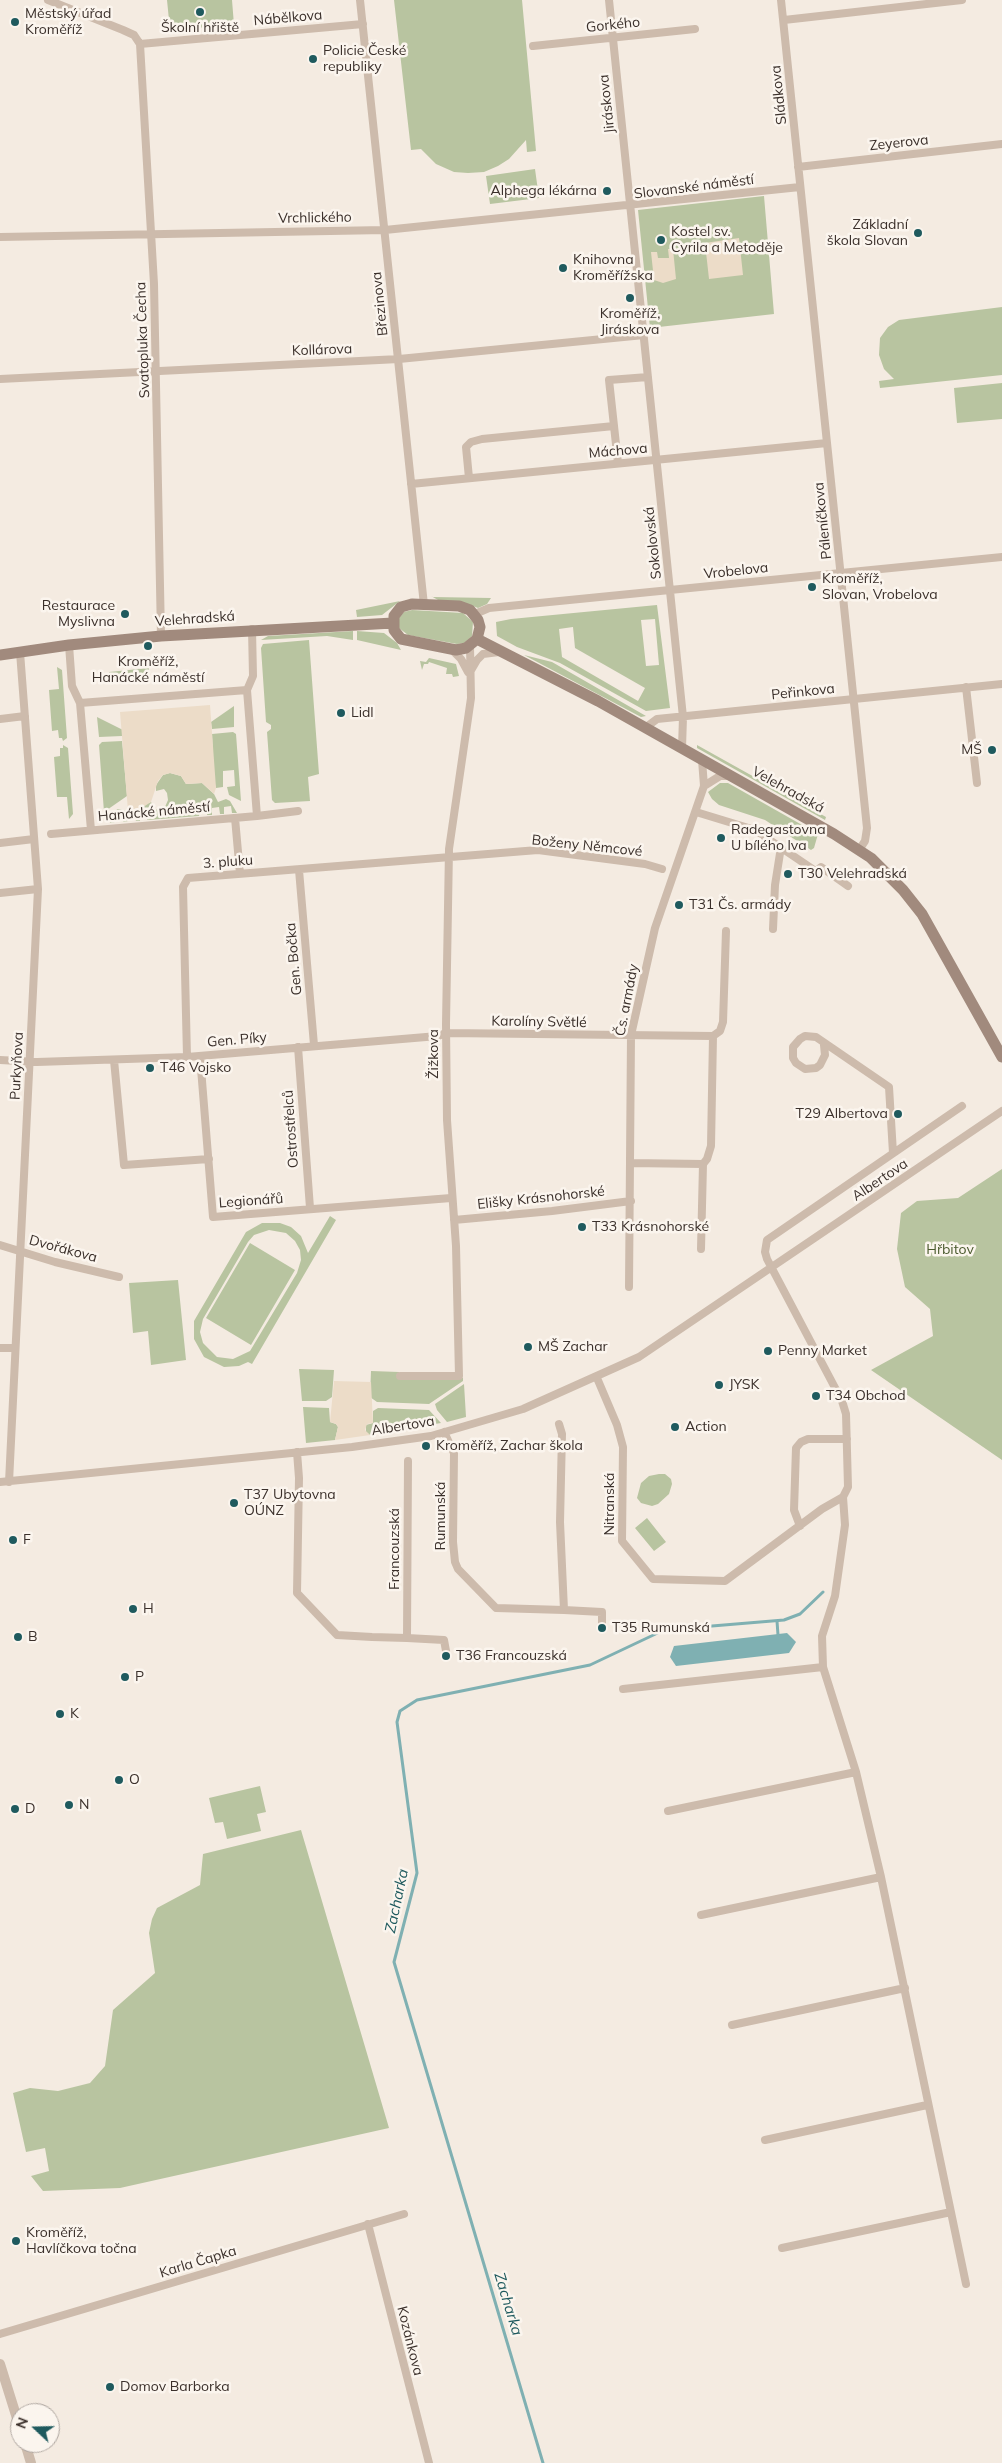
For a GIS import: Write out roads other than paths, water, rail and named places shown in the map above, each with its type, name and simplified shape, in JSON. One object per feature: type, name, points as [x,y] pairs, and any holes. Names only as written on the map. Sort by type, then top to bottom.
[{"type":"main road","points":[[407,605],[459,606],[475,614],[480,627],[473,643],[462,650],[406,641],[397,635],[393,623],[394,616],[401,607],[407,605]]},
{"type":"main road","name":"Velehradská","points":[[0,655],[69,645],[162,636],[393,623]]},
{"type":"main road","name":"Velehradská","points":[[473,643],[505,652],[682,748],[860,850],[892,877],[922,914],[1002,1057]]},
{"type":"street","points":[[48,0],[129,33],[140,44]]},
{"type":"street","name":"Březinova","points":[[360,0],[424,605]]},
{"type":"street","name":"Jiráskova","points":[[609,0],[630,205]]},
{"type":"street","name":"Sládkova","points":[[781,0],[800,187]]},
{"type":"street","points":[[784,20],[962,0]]},
{"type":"street","name":"Nábělkova","points":[[140,44],[362,24]]},
{"type":"street","name":"Gorkého","points":[[533,46],[695,29]]},
{"type":"street","name":"Svatopluka Čecha","points":[[140,44],[152,233],[157,370],[162,636]]},
{"type":"street","name":"Zeyerova","points":[[798,167],[1002,144]]},
{"type":"street","name":"Slovanské náměstí","points":[[644,335],[630,205],[800,187]]},
{"type":"street","name":"Páleníčkova","points":[[800,187],[867,828],[865,842],[860,850]]},
{"type":"street","name":"Vrchlického","points":[[0,237],[385,230],[630,205]]},
{"type":"street","name":"Kollárova","points":[[0,379],[157,370],[399,360],[644,335]]},
{"type":"street","name":"Sokolovská","points":[[644,335],[683,717],[682,748]]},
{"type":"street","points":[[618,463],[609,380],[648,377]]},
{"type":"street","points":[[469,478],[466,447],[471,442],[614,426]]},
{"type":"street","name":"Máchova","points":[[411,484],[827,443]]},
{"type":"street","name":"Vrobelova","points":[[475,614],[489,608],[1002,557]]},
{"type":"street","points":[[252,630],[253,676],[247,690],[257,816]]},
{"type":"street","name":"Žižkova","points":[[400,1376],[459,1376],[454,1220],[447,1120],[446,1033],[449,857],[471,698],[469,674],[473,643]]},
{"type":"street","name":"Hanácké náměstí","points":[[69,645],[72,686],[80,703],[91,830],[298,811]]},
{"type":"street","points":[[451,649],[461,659],[469,674]]},
{"type":"street","name":"Purkyňova","points":[[4,1482],[20,1250],[38,889],[20,652]]},
{"type":"street","points":[[469,674],[483,654],[505,652]]},
{"type":"street","name":"Peřinkova","points":[[645,728],[657,720],[1002,684]]},
{"type":"street","points":[[966,687],[977,783]]},
{"type":"street","points":[[80,703],[247,690]]},
{"type":"street","points":[[0,719],[25,716]]},
{"type":"street","points":[[702,760],[704,786],[720,776],[731,776]]},
{"type":"street","name":"Čs. armády","points":[[629,1287],[631,1035],[655,928],[704,786]]},
{"type":"street","points":[[696,812],[755,830],[814,870],[816,871],[821,867],[848,886]]},
{"type":"street","points":[[235,818],[240,874]]},
{"type":"street","points":[[51,834],[91,830]]},
{"type":"street","points":[[0,843],[34,839]]},
{"type":"street","points":[[773,928],[775,885],[781,847]]},
{"type":"street","name":"Boženy Němcové","points":[[449,857],[538,850],[645,864],[662,869]]},
{"type":"street","name":"3. pluku","points":[[187,1057],[184,883],[191,877],[449,857]]},
{"type":"street","name":"Gen. Bočka","points":[[299,870],[314,1045]]},
{"type":"street","points":[[0,893],[38,889]]},
{"type":"street","points":[[701,1249],[703,1164],[707,1159],[711,1146],[713,1036],[720,1031],[722,1022],[726,931]]},
{"type":"street","name":"Karolíny Světlé","points":[[446,1033],[713,1036]]},
{"type":"street","name":"Gen. Píky","points":[[0,1060],[29,1062],[187,1057],[438,1036],[446,1033]]},
{"type":"street","points":[[824,1045],[826,1055],[816,1068],[805,1069],[793,1058],[793,1047],[800,1038],[816,1037],[824,1045],[889,1088],[893,1153]]},
{"type":"street","name":"Ostrostřelců","points":[[298,1047],[310,1208]]},
{"type":"street","name":"Legionářů","points":[[200,1056],[213,1217],[451,1198]]},
{"type":"street","points":[[114,1060],[124,1165],[209,1159]]},
{"type":"street","name":"Albertova","points":[[772,1268],[765,1252],[767,1240],[962,1106]]},
{"type":"street","name":"Albertova","points":[[4,1482],[421,1438],[524,1409],[597,1378],[646,1353],[1002,1111]]},
{"type":"street","points":[[630,1163],[703,1164]]},
{"type":"street","name":"Elišky Krásnohorské","points":[[454,1220],[552,1211],[630,1201]]},
{"type":"street","name":"Dvořákova","points":[[0,1245],[55,1262],[119,1277]]},
{"type":"street","points":[[772,1268],[842,1401],[846,1414],[848,1487],[843,1497],[845,1525],[835,1596],[822,1636],[823,1667],[856,1772],[882,1877],[927,2105],[966,2284]]},
{"type":"street","points":[[0,1348],[14,1348]]},
{"type":"street","name":"Nitranská","points":[[597,1378],[617,1425],[622,1447],[622,1541],[653,1579],[725,1581],[843,1497]]},
{"type":"street","points":[[558,1424],[562,1434],[560,1522],[564,1610]]},
{"type":"street","name":"Rumunská","points":[[444,1432],[454,1453],[452,1542],[458,1569],[496,1608],[602,1612],[602,1624]]},
{"type":"street","points":[[800,1526],[794,1510],[796,1448],[808,1439],[847,1439]]},
{"type":"street","points":[[297,1452],[299,1478],[297,1593],[337,1634],[444,1640],[446,1651]]},
{"type":"street","name":"Francouzská","points":[[407,1638],[408,1461]]},
{"type":"street","points":[[623,1689],[823,1667]]},
{"type":"street","points":[[668,1811],[856,1772]]},
{"type":"street","points":[[700,1915],[882,1877]]},
{"type":"street","points":[[732,2025],[905,1988]]},
{"type":"street","points":[[765,2140],[927,2105]]},
{"type":"street","points":[[782,2248],[951,2212]]},
{"type":"street","name":"Karla Čapka","points":[[0,2334],[404,2214]]},
{"type":"street","name":"Kozánkova","points":[[368,2224],[428,2463]]},
{"type":"street","points":[[0,2364],[12,2403]]},
{"type":"water","points":[[787,1633],[796,1642],[789,1653],[676,1666],[670,1657],[674,1646]]},
{"type":"waterway","name":"Zacharka","points":[[543,2463],[394,1962],[417,1873],[397,1722],[400,1711],[417,1700],[590,1665],[664,1630],[784,1620],[800,1614],[823,1592]]},
{"type":"waterway","points":[[777,1621],[778,1635]]},
{"type":"place","name":"Školní hřiště","points":[[200,12]]},
{"type":"place","name":"Městský úřad Kroměříž","points":[[15,22]]},
{"type":"place","name":"Policie České republiky","points":[[313,59]]},
{"type":"place","name":"Alphega lékárna","points":[[607,191]]},
{"type":"place","name":"Základní škola Slovan","points":[[918,233]]},
{"type":"place","name":"Kostel sv. Cyrila a Metoděje","points":[[661,240]]},
{"type":"place","name":"Knihovna Kroměřížska","points":[[563,268]]},
{"type":"place","name":"Kroměříž, Jiráskova","points":[[630,298]]},
{"type":"place","name":"Kroměříž, Slovan, Vrobelova","points":[[812,587]]},
{"type":"place","name":"Restaurace Myslivna","points":[[125,614]]},
{"type":"place","name":"Kroměříž, Hanácké náměstí","points":[[148,646]]},
{"type":"place","name":"Lidl","points":[[341,713]]},
{"type":"place","name":"MŠ","points":[[992,750]]},
{"type":"place","name":"Radegastovna U bílého lva","points":[[721,838]]},
{"type":"place","name":"T30 Velehradská","points":[[788,874]]},
{"type":"place","name":"T31 Čs. armády","points":[[679,905]]},
{"type":"place","name":"T46 Vojsko","points":[[150,1068]]},
{"type":"place","name":"T29 Albertova","points":[[898,1114]]},
{"type":"place","name":"T33 Krásnohorské","points":[[582,1227]]},
{"type":"place","name":"MŠ Zachar","points":[[528,1347]]},
{"type":"place","name":"Penny Market","points":[[768,1351]]},
{"type":"place","name":"JYSK","points":[[719,1385]]},
{"type":"place","name":"T34 Obchod","points":[[816,1396]]},
{"type":"place","name":"Action","points":[[675,1427]]},
{"type":"place","name":"Kroměříž, Zachar škola","points":[[426,1446]]},
{"type":"place","name":"T37 Ubytovna OÚNZ","points":[[234,1503]]},
{"type":"place","name":"F","points":[[13,1540]]},
{"type":"place","name":"H","points":[[133,1609]]},
{"type":"place","name":"T35 Rumunská","points":[[602,1628]]},
{"type":"place","name":"B","points":[[18,1637]]},
{"type":"place","name":"T36 Francouzská","points":[[446,1656]]},
{"type":"place","name":"P","points":[[125,1677]]},
{"type":"place","name":"K","points":[[60,1714]]},
{"type":"place","name":"O","points":[[119,1780]]},
{"type":"place","name":"N","points":[[69,1805]]},
{"type":"place","name":"D","points":[[15,1809]]},
{"type":"place","name":"Kroměříž, Havlíčkova točna","points":[[16,2241]]},
{"type":"place","name":"Domov Barborka","points":[[110,2387]]},
{"type":"park label","name":"Hřbitov","points":[[950,1250]]}]
